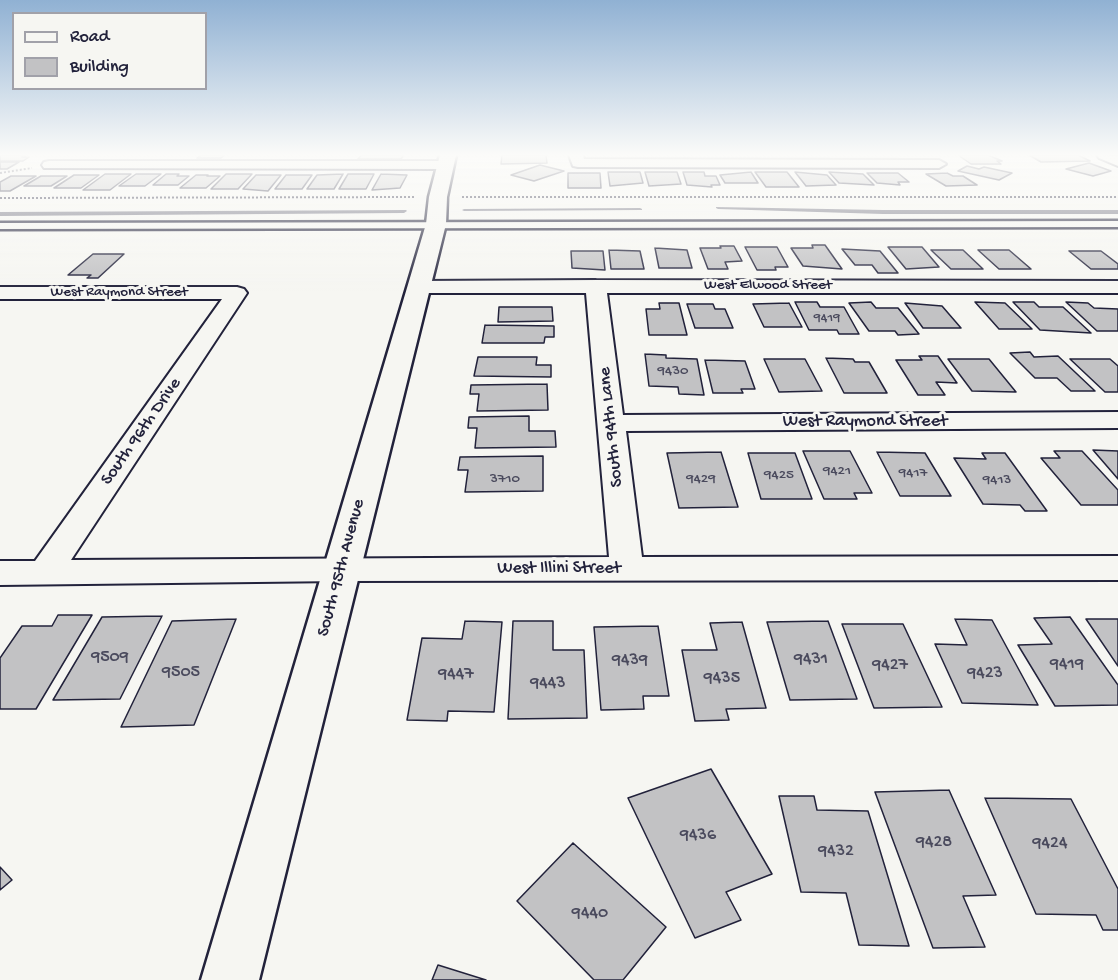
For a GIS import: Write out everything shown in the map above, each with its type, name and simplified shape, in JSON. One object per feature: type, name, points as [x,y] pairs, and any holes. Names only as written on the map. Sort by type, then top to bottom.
[{"type":"street","name":"South 95th Avenue","points":[[230,980],[418,287],[439,201]]},
{"type":"street","name":"South 94th Lane","points":[[596,286],[627,568]]},
{"type":"street","name":"West Elwood Street","points":[[418,287],[1118,287]]},
{"type":"street","name":"West Raymond Street","points":[[0,293],[237,293]]},
{"type":"street","name":"South 96th Drive","points":[[46,571],[237,293]]},
{"type":"street","name":"West Raymond Street","points":[[611,423],[1118,420]]},
{"type":"street","name":"West Illini Street","points":[[0,573],[342,569],[1118,568]]},
{"type":"lane","points":[[0,226],[437,210],[1118,224]]},
{"type":"path","points":[[100,201],[437,210],[922,201]]},
{"type":"building","points":[[812,245],[825,245],[842,269],[803,266],[791,248],[813,248]]},
{"type":"building","points":[[720,246],[734,246],[742,261],[725,262],[728,269],[708,269],[700,248],[721,248]]},
{"type":"building","points":[[745,247],[777,247],[788,267],[775,267],[776,270],[757,270]]},
{"type":"building","points":[[888,247],[922,247],[939,267],[906,269]]},
{"type":"building","points":[[655,248],[687,250],[692,268],[659,268]]},
{"type":"building","points":[[842,249],[880,251],[898,273],[878,273],[872,265],[855,265]]},
{"type":"building","points":[[609,250],[640,251],[644,269],[611,269]]},
{"type":"building","points":[[931,250],[963,250],[983,269],[951,269]]},
{"type":"building","points":[[978,250],[1009,250],[1031,269],[999,269]]},
{"type":"building","points":[[571,251],[603,251],[605,270],[572,268]]},
{"type":"building","points":[[1069,251],[1101,251],[1118,264],[1118,269],[1091,269]]},
{"type":"building","points":[[93,254],[124,254],[98,278],[87,278],[91,275],[68,275]]},
{"type":"building","points":[[795,302],[817,302],[820,307],[844,307],[859,334],[839,334],[837,330],[809,330]]},
{"type":"building","points":[[871,302],[876,308],[898,308],[919,334],[898,335],[895,331],[869,331],[849,303]]},
{"type":"building","points":[[975,302],[1005,303],[1032,329],[999,329]]},
{"type":"building","points":[[1013,302],[1034,302],[1039,307],[1063,307],[1091,333],[1040,330]]},
{"type":"building","points":[[1066,302],[1088,303],[1094,308],[1118,309],[1118,331],[1097,331]]},
{"type":"building","points":[[659,303],[679,303],[687,335],[649,335],[646,309],[660,309]]},
{"type":"building","points":[[789,303],[802,327],[764,327],[753,304]]},
{"type":"building","points":[[905,303],[942,306],[961,328],[923,328]]},
{"type":"building","points":[[687,304],[713,304],[715,309],[725,309],[733,328],[695,328]]},
{"type":"building","points":[[499,307],[552,307],[553,321],[498,322]]},
{"type":"building","points":[[485,325],[554,326],[554,337],[545,337],[544,343],[482,343]]},
{"type":"building","points":[[1030,352],[1034,357],[1058,356],[1095,391],[1071,391],[1057,378],[1035,378],[1010,353]]},
{"type":"building","points":[[645,354],[666,355],[666,358],[697,359],[704,395],[679,394],[678,387],[649,386]]},
{"type":"building","points":[[919,356],[938,356],[957,383],[936,382],[945,395],[918,395],[896,360],[922,360]]},
{"type":"building","points":[[478,357],[537,357],[536,365],[551,365],[551,377],[474,376]]},
{"type":"building","points":[[826,358],[869,362],[887,393],[844,393]]},
{"type":"building","points":[[764,359],[805,359],[822,391],[779,392]]},
{"type":"building","points":[[948,359],[989,359],[1016,392],[972,391]]},
{"type":"building","points":[[1070,359],[1110,359],[1118,366],[1118,392],[1105,392]]},
{"type":"building","points":[[705,360],[745,361],[755,389],[741,389],[743,393],[713,393]]},
{"type":"building","points":[[547,384],[548,410],[477,411],[479,394],[470,394],[471,385]]},
{"type":"building","points":[[529,416],[529,431],[555,431],[556,447],[475,448],[477,428],[468,428],[469,417]]},
{"type":"building","points":[[1093,450],[1118,451],[1118,479]]},
{"type":"building","points":[[803,451],[850,451],[872,493],[854,493],[857,499],[824,499]]},
{"type":"building","points":[[1054,451],[1082,451],[1118,490],[1118,505],[1081,505],[1041,458],[1060,458]]},
{"type":"building","points":[[721,452],[738,507],[679,508],[667,453]]},
{"type":"building","points":[[877,452],[925,453],[951,496],[900,496]]},
{"type":"building","points":[[748,453],[795,453],[812,499],[761,499]]},
{"type":"building","points":[[982,453],[1005,453],[1047,511],[1025,511],[1020,505],[983,504],[954,458],[986,459]]},
{"type":"building","points":[[543,456],[543,491],[465,492],[468,470],[458,470],[460,457]]},
{"type":"building","points":[[58,615],[92,615],[36,709],[0,709],[0,658],[22,626],[52,626]]},
{"type":"building","points":[[162,616],[120,699],[53,700],[102,617]]},
{"type":"building","points":[[1070,617],[1118,685],[1118,705],[1055,706],[1018,645],[1052,644],[1034,618]]},
{"type":"building","points":[[236,619],[194,725],[121,727],[172,621]]},
{"type":"building","points":[[955,619],[992,620],[1038,705],[962,703],[935,644],[967,645]]},
{"type":"building","points":[[1086,619],[1118,619],[1118,666]]},
{"type":"building","points":[[465,621],[502,622],[494,712],[448,711],[447,721],[407,720],[422,638],[462,639]]},
{"type":"building","points":[[513,621],[553,621],[553,650],[584,650],[587,718],[508,719]]},
{"type":"building","points":[[828,621],[857,699],[790,700],[767,622]]},
{"type":"building","points":[[742,622],[766,708],[726,709],[729,720],[695,721],[682,650],[717,650],[710,623]]},
{"type":"building","points":[[842,624],[903,624],[942,707],[874,708]]},
{"type":"building","points":[[658,626],[669,696],[643,696],[644,709],[601,710],[594,627]]},
{"type":"building","points":[[711,769],[772,874],[726,892],[741,920],[695,938],[628,798]]},
{"type":"building","points":[[949,790],[996,895],[963,896],[985,947],[933,948],[875,792]]},
{"type":"building","points":[[779,796],[814,796],[817,810],[868,811],[909,946],[859,945],[846,893],[801,892]]},
{"type":"building","points":[[985,798],[1071,799],[1118,889],[1118,930],[1103,930],[1096,915],[1036,914]]},
{"type":"building","points":[[573,843],[666,927],[623,980],[594,980],[517,901]]},
{"type":"building","points":[[0,867],[12,880],[0,890]]},
{"type":"building","points":[[438,965],[486,980],[432,980]]},
{"type":"waterway","points":[[718,208],[883,212],[1118,212]]},
{"type":"waterway","points":[[464,210],[640,209]]},
{"type":"waterway","points":[[0,214],[404,211]]}]
